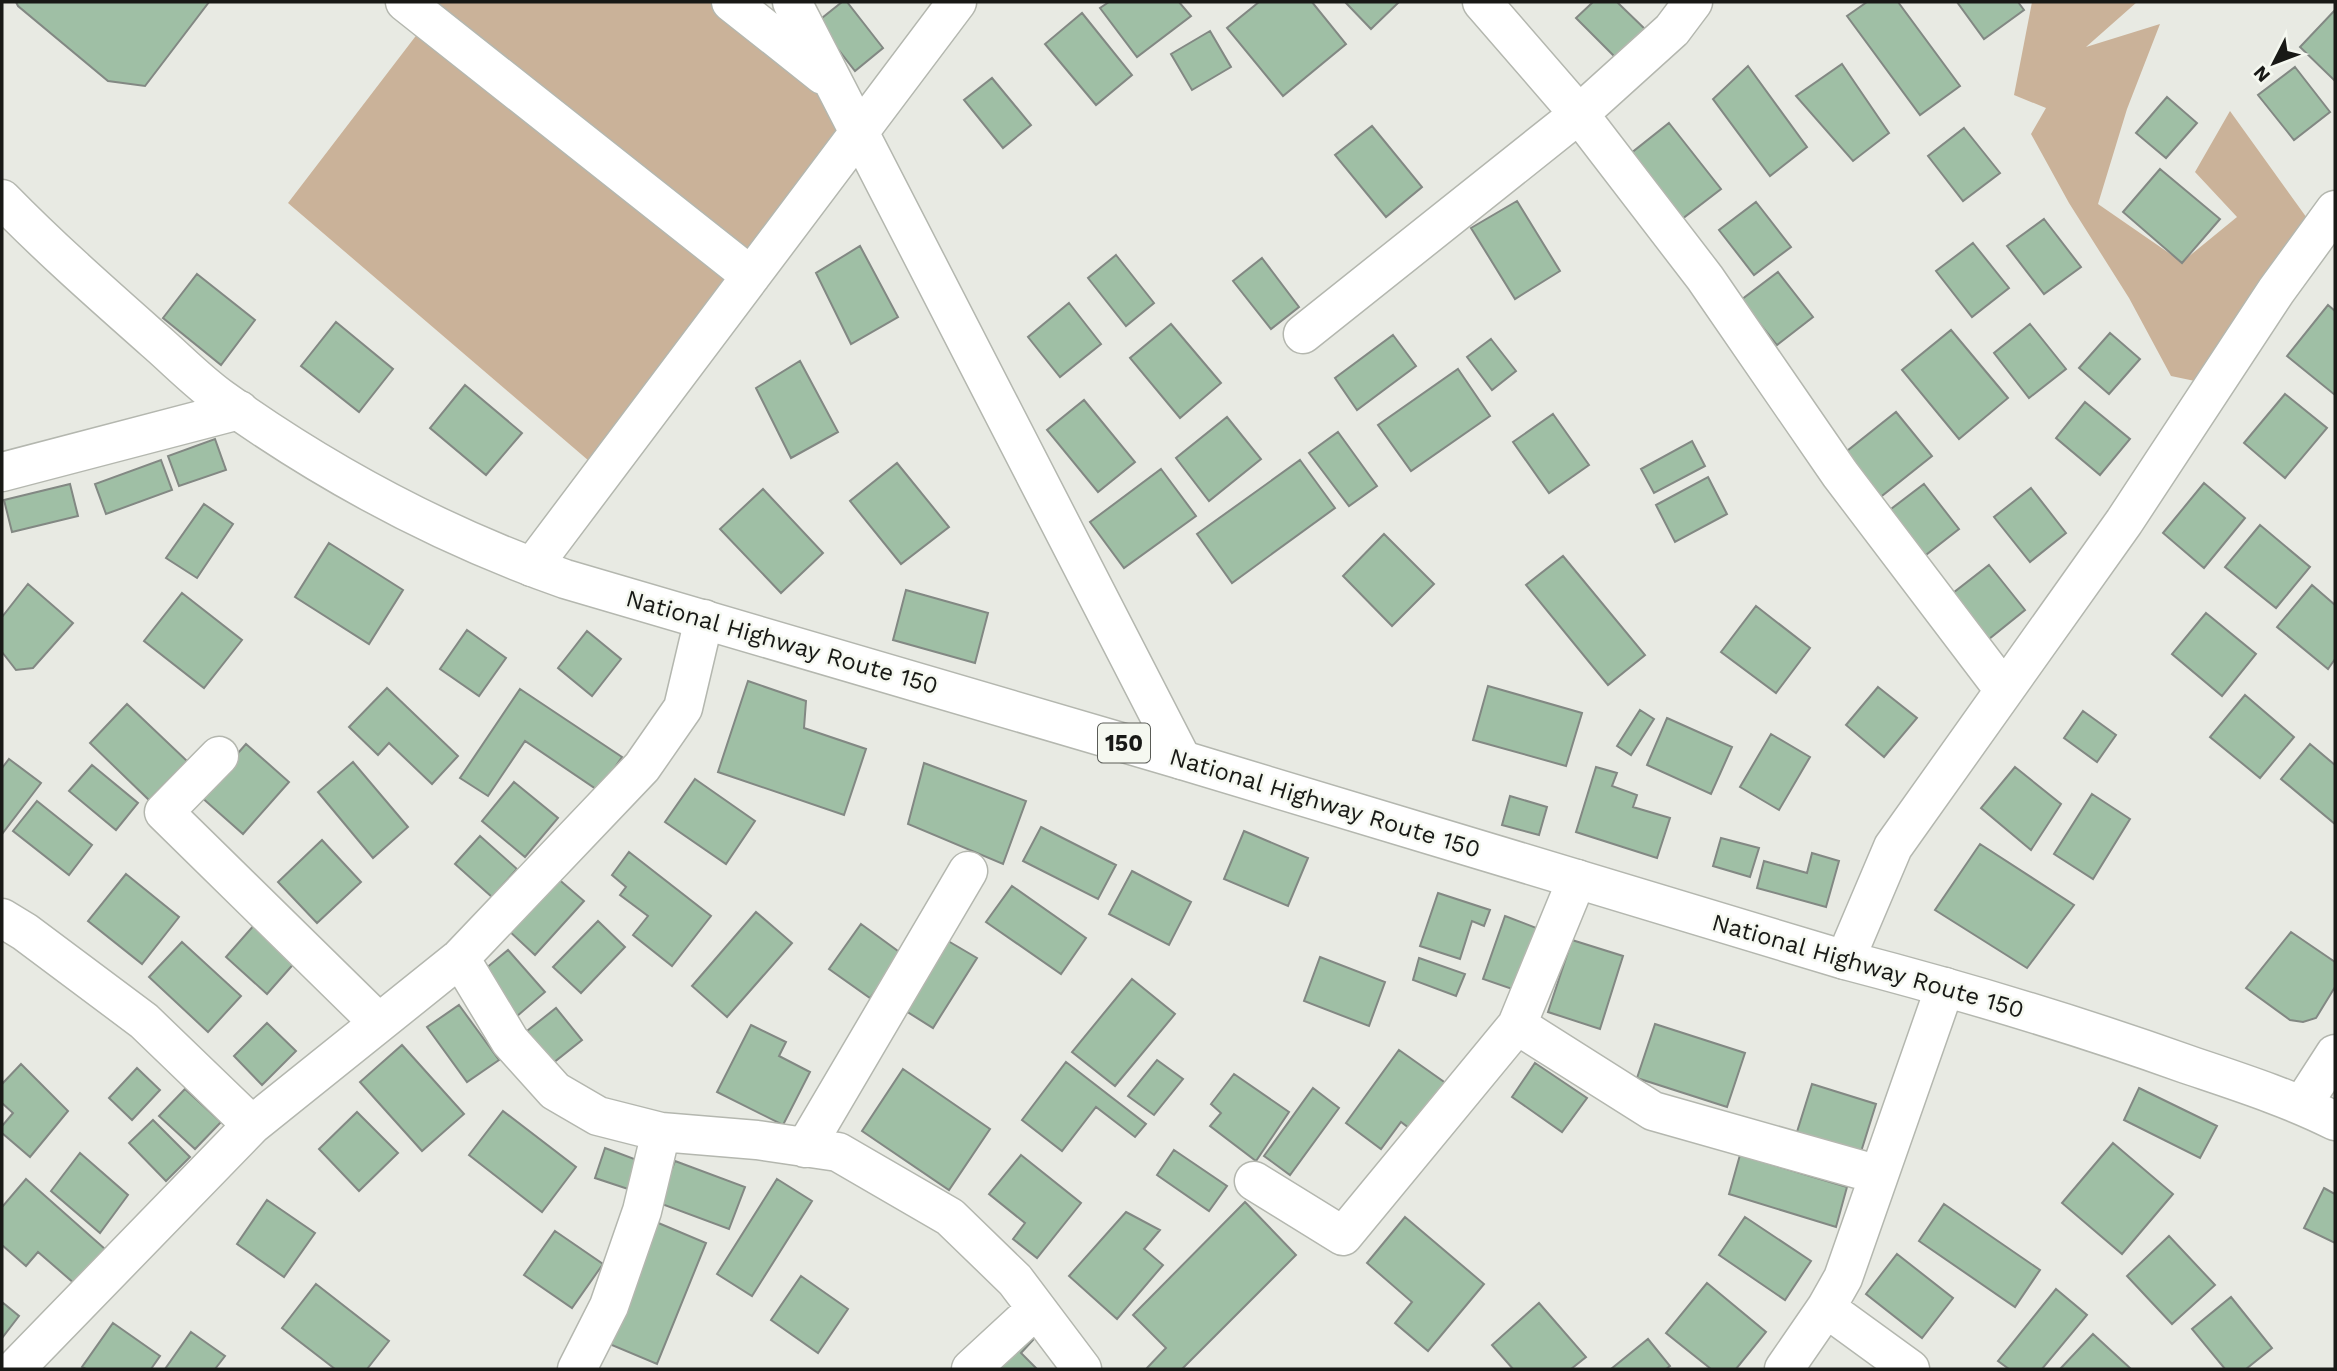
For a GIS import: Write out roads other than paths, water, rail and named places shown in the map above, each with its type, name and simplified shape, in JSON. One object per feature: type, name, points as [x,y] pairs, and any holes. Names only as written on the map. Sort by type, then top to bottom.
[{"type":"main road","points":[[405,2],[751,276]]},
{"type":"main road","points":[[732,2],[836,85]]},
{"type":"main road","points":[[792,2],[1182,760]]},
{"type":"main road","points":[[532,567],[957,2]]},
{"type":"main road","points":[[1482,2],[1579,114],[1705,278],[1840,474],[2004,690]]},
{"type":"main road","points":[[1303,334],[1579,114],[1672,30],[1693,2]]},
{"type":"main road","name":"National Highway Route 150","points":[[2,199],[57,255],[220,398],[321,465],[438,527],[532,567],[1845,960],[1945,986],[2145,1049],[2318,1113]]},
{"type":"main road","points":[[1845,960],[1893,847],[2124,523],[2276,291],[2335,210]]},
{"type":"main road","points":[[2,472],[239,411]]},
{"type":"main road","points":[[15,1369],[252,1125],[460,958],[642,767],[682,708],[704,619]]},
{"type":"main road","points":[[219,756],[163,812],[379,1023]]},
{"type":"main road","points":[[805,1148],[968,871]]},
{"type":"main road","points":[[1254,1181],[1343,1236],[1517,1025],[1577,879]]},
{"type":"main road","points":[[2,918],[144,1021],[252,1125]]},
{"type":"main road","points":[[460,958],[510,1041],[555,1091],[598,1116],[661,1132],[757,1140],[838,1152],[950,1217],[1015,1280],[1082,1369]]},
{"type":"main road","points":[[1784,1369],[1843,1278],[1945,986]]},
{"type":"main road","points":[[1517,1025],[1653,1111],[1879,1175]]},
{"type":"main road","points":[[2318,1113],[2335,1054]]},
{"type":"main road","points":[[577,1369],[609,1306],[642,1212],[661,1132]]},
{"type":"main road","points":[[1826,1308],[1910,1369]]},
{"type":"main road","points":[[971,1369],[1036,1309]]}]
